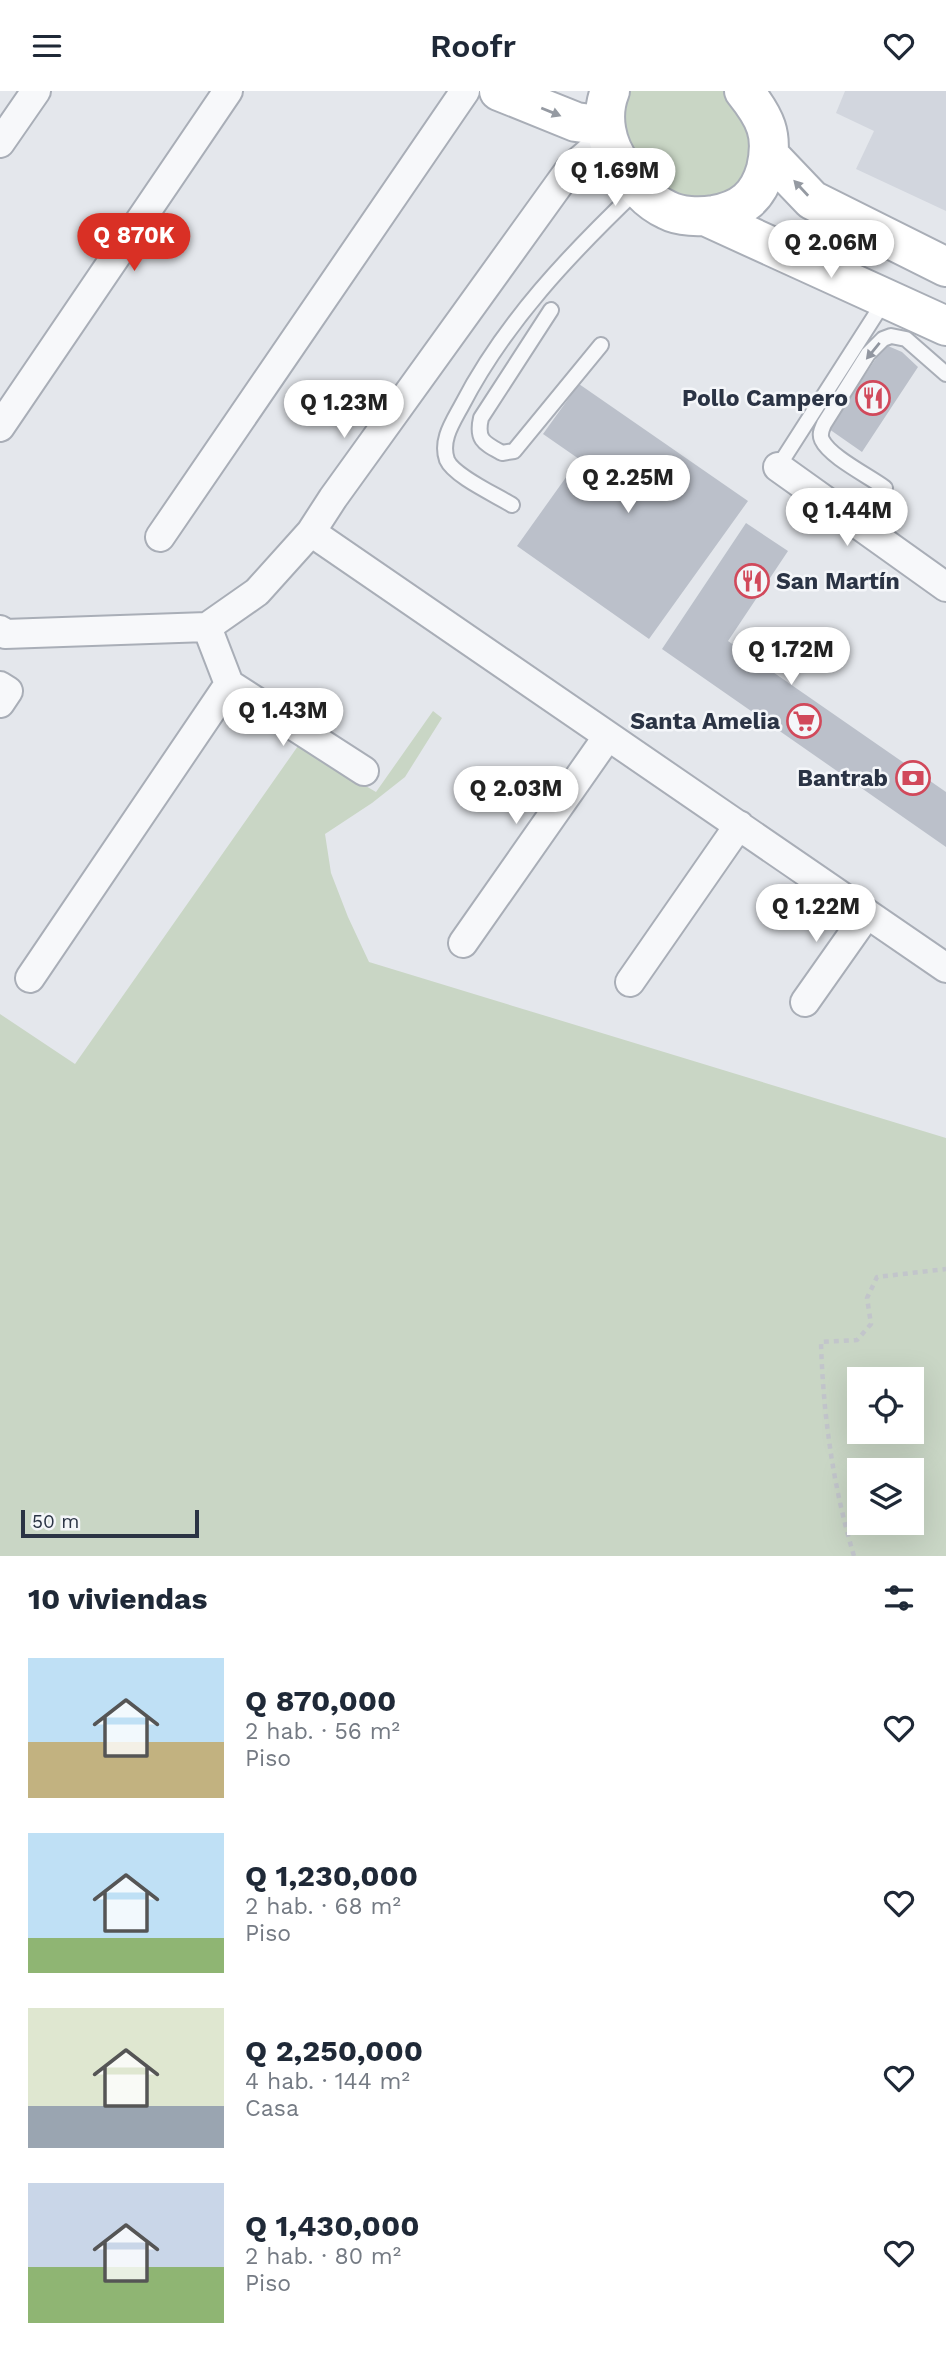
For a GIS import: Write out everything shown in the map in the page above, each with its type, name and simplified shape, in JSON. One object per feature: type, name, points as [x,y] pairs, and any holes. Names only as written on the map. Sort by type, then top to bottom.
[{"type":"main road","points":[[499,91],[576,121],[607,118],[615,157],[638,189],[670,212],[721,213],[803,235],[946,298]]},
{"type":"main road","points":[[721,213],[755,194],[763,180],[770,156],[766,127],[744,91]]},
{"type":"main road","points":[[770,156],[813,200],[946,267]]},
{"type":"main road","points":[[721,213],[886,299],[946,326]]},
{"type":"street","points":[[5,124],[36,91]]},
{"type":"street","points":[[0,427],[228,91]]},
{"type":"street","points":[[160,537],[465,91]]},
{"type":"street","points":[[0,630],[5,633],[207,627],[257,592],[311,532],[607,118]]},
{"type":"street","points":[[778,467],[946,587]]},
{"type":"street","points":[[311,532],[946,968]]},
{"type":"street","points":[[207,627],[229,684],[364,771]]},
{"type":"street","points":[[30,978],[229,684]]},
{"type":"street","points":[[0,686],[8,691],[0,703]]},
{"type":"street","points":[[463,943],[608,736]]},
{"type":"street","points":[[630,982],[739,825]]},
{"type":"street","points":[[805,1002],[867,914]]},
{"type":"lane","points":[[512,505],[461,475],[448,463],[444,447],[448,433],[479,373],[517,318],[581,245],[638,189]]},
{"type":"lane","points":[[778,467],[886,299]]},
{"type":"lane","points":[[551,310],[481,418],[478,431],[484,443],[502,453],[514,451],[601,345]]},
{"type":"lane","points":[[885,488],[832,452],[822,440],[824,424],[869,354],[883,339],[891,336],[906,339],[946,373]]},
{"type":"path","points":[[854,1556],[837,1491],[822,1391],[821,1342],[857,1340],[871,1324],[867,1298],[877,1277],[946,1269]]},
{"type":"shaded area","points":[[845,91],[946,91],[946,211],[856,169],[874,131],[836,113]]},
{"type":"green space","points":[[624,91],[726,91],[757,134],[739,196],[672,198],[635,152],[625,130],[621,116]]},
{"type":"green space","points":[[433,711],[442,718],[405,777],[325,834],[331,873],[369,962],[946,1138],[946,1556],[0,1556],[0,1014],[75,1064],[298,746],[376,792]]},
{"type":"building","name":"Pollo Campero","points":[[888,346],[902,352],[918,367],[862,452],[829,429],[881,351]]},
{"type":"building","points":[[579,384],[748,501],[649,639],[517,546],[579,459],[543,434]]},
{"type":"building","name":"Santa Amelia","points":[[746,523],[788,551],[728,641],[946,792],[946,847],[662,649]]},
{"type":"place","name":"Pollo Campero","points":[[873,398]]},
{"type":"place","name":"San Martín","points":[[752,581]]},
{"type":"place","name":"Santa Amelia","points":[[804,721]]},
{"type":"place","name":"Bantrab","points":[[913,778]]}]
